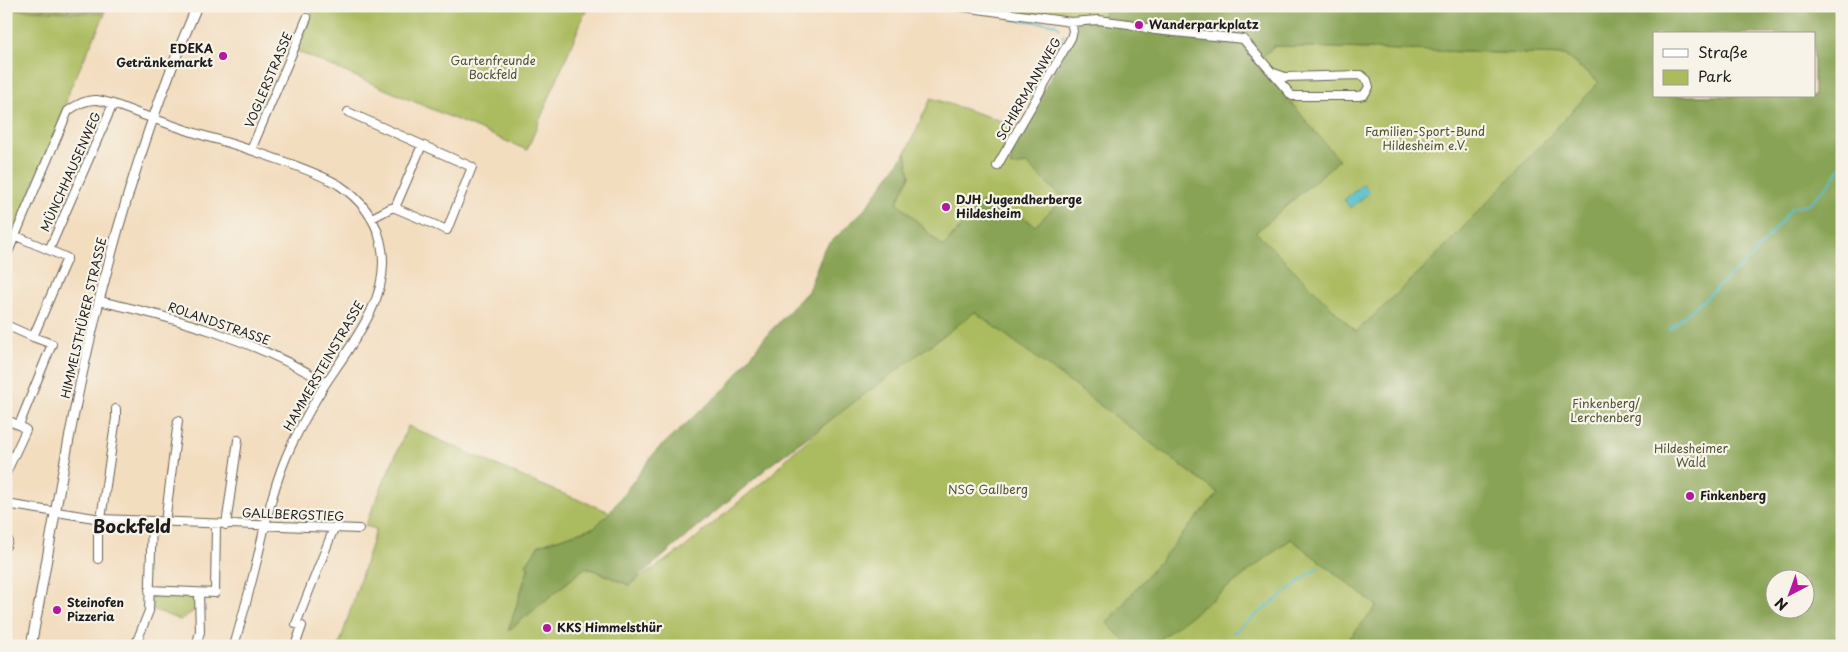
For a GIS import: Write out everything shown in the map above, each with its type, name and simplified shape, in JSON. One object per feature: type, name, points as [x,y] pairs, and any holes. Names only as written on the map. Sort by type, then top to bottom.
[{"type":"street","name":"HIMMELSTHÜRER STRASSE","points":[[31,646],[82,376],[119,222],[152,118],[197,6]]},
{"type":"street","points":[[956,6],[1071,22],[1098,20],[1155,30],[1243,39],[1292,96],[1358,96],[1364,95],[1369,87],[1367,80],[1361,75],[1285,77],[1274,73]]},
{"type":"street","name":"VOGLERSTRASSE","points":[[251,150],[307,18]]},
{"type":"street","name":"SCHIRRMANNWEG","points":[[997,166],[1071,38],[1074,31],[1071,22]]},
{"type":"street","name":"HAMMERSTEINSTRASSE","points":[[6,257],[68,111],[78,104],[95,99],[194,134],[251,150],[311,171],[336,184],[358,202],[372,218],[383,249],[380,289],[362,327],[305,417],[280,472],[263,526],[257,559],[234,646]]},
{"type":"street","name":"MÜNCHHAUSENWEG","points":[[49,250],[113,104]]},
{"type":"street","points":[[348,112],[472,167],[447,230],[395,208],[391,208],[372,218]]},
{"type":"street","points":[[395,208],[422,145]]},
{"type":"street","name":"MÜNCHHAUSENWEG","points":[[16,236],[67,258],[33,337]]},
{"type":"street","name":"ROLANDSTRASSE","points":[[99,301],[167,317],[249,344],[294,364],[326,383]]},
{"type":"street","points":[[6,325],[52,344],[19,425]]},
{"type":"street","points":[[98,559],[98,528],[101,519],[116,409]]},
{"type":"street","points":[[6,420],[26,430],[6,474]]},
{"type":"street","points":[[165,522],[178,421]]},
{"type":"street","name":"GALLBERGSTIEG","points":[[226,524],[238,440]]},
{"type":"street","name":"GALLBERGSTIEG","points":[[6,504],[101,519],[360,529]]},
{"type":"street","points":[[135,646],[149,611],[152,521]]},
{"type":"street","points":[[149,590],[214,594],[216,524]]},
{"type":"street","points":[[295,646],[302,626],[296,624],[334,528]]},
{"type":"street","points":[[6,540],[8,540],[6,546]]},
{"type":"street","points":[[196,646],[200,632],[199,593]]},
{"type":"green space","points":[[6,6],[107,6],[105,12],[6,8]]},
{"type":"green space","name":"Gartenfreunde Bockfeld","points":[[315,6],[588,6],[527,150],[296,51]]},
{"type":"green space","points":[[997,6],[1108,6],[1102,19],[1076,19],[996,10]]},
{"type":"green space","name":"Hildesheimer Wald","points":[[1108,6],[1842,6],[1842,646],[1343,646],[1377,606],[1291,539],[1151,646],[1129,646],[1107,623],[1218,493],[975,312],[774,462],[629,585],[586,567],[508,631],[529,567],[526,565],[539,545],[595,527],[610,512],[656,451],[727,387],[765,337],[808,291],[824,249],[865,209],[906,152],[910,176],[897,202],[943,247],[983,201],[1006,216],[1021,215],[1035,226],[1063,198],[1027,164],[1011,166],[1011,148],[1078,29],[1076,19],[1102,19]],"holes":[[[1274,46],[1564,55],[1599,82],[1420,272],[1356,332],[1256,232],[1339,160],[1257,62]]]},
{"type":"green space","points":[[1842,6],[1842,646],[339,646],[376,529],[365,526],[408,426],[541,485],[610,512],[595,527],[539,545],[526,565],[529,566],[509,630],[586,567],[629,585],[684,548],[772,474],[787,458],[848,404],[966,311],[1258,235],[1255,232],[1257,62],[1274,46],[1564,55],[1599,82],[1595,86],[1653,96],[1653,98],[1816,98],[1816,32]]},
{"type":"green space","points":[[6,9],[105,14],[70,89],[59,124],[6,250]]},
{"type":"green space","points":[[931,98],[1014,125],[1004,137],[1011,148],[1063,198],[1035,226],[1021,215],[1006,216],[983,201],[943,247],[897,202],[910,176],[906,152]]},
{"type":"green space","points":[[152,594],[196,596],[197,609],[180,620],[152,609]]},
{"type":"water","points":[[1363,184],[1370,192],[1351,208],[1344,200]]},
{"type":"waterway","points":[[1011,19],[1055,24],[1060,28]]},
{"type":"waterway","points":[[1017,116],[1064,35]]},
{"type":"waterway","points":[[1670,329],[1753,256],[1792,208],[1810,203],[1831,182],[1842,165]]},
{"type":"waterway","points":[[1233,633],[1318,567]]},
{"type":"waterway","points":[[1215,646],[1225,638]]},
{"type":"place","name":"Wanderparkplatz","points":[[1139,25]]},
{"type":"place","name":"EDEKA Getränkemarkt","points":[[223,56]]},
{"type":"place","name":"DJH Jugendherberge Hildesheim","points":[[946,207]]},
{"type":"place","name":"Finkenberg","points":[[1690,496]]},
{"type":"place","name":"Steinofen Pizzeria","points":[[57,610]]},
{"type":"place","name":"KKS Himmelsthür","points":[[547,628]]},
{"type":"district","name":"Bockfeld","points":[[132,527]]},
{"type":"park label","name":"Familien-Sport-Bund Hildesheim e.V.","points":[[1425,139]]},
{"type":"park label","name":"Finkenberg/ Lerchenberg","points":[[1606,411]]},
{"type":"park label","name":"NSG Gallberg","points":[[988,490]]}]
